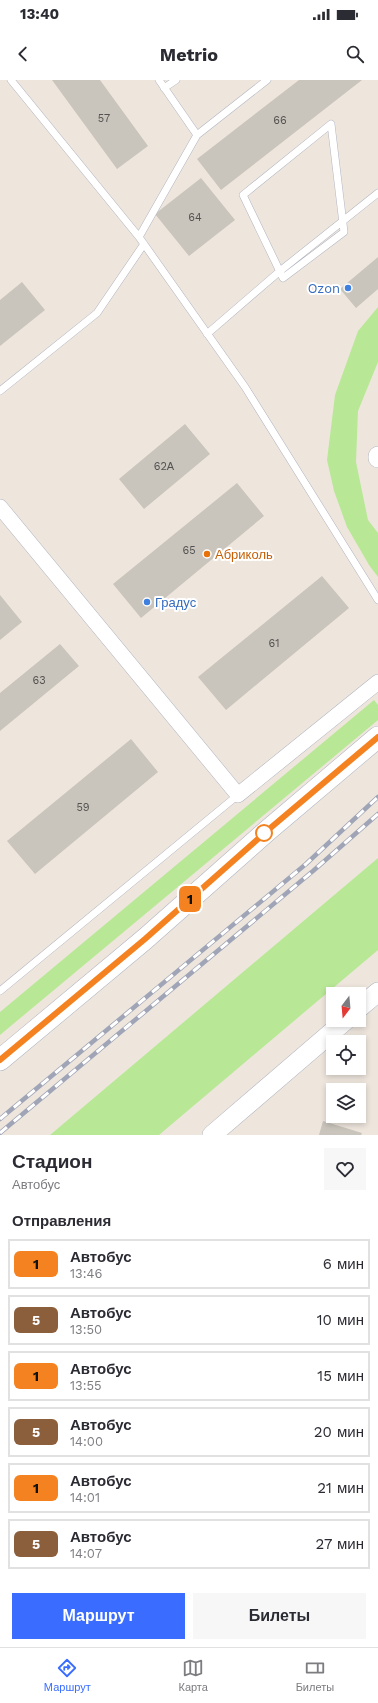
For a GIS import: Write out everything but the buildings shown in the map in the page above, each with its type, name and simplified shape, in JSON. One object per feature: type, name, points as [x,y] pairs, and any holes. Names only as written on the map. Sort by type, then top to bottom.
[{"type":"main road","points":[[0,1060],[145,939],[268,830],[378,737]]},
{"type":"street","points":[[0,507],[238,795],[378,682]]},
{"type":"street","points":[[366,1002],[378,992]]},
{"type":"street","points":[[212,1135],[338,1027]]},
{"type":"lane","points":[[11,80],[140,237],[245,387],[378,600]]},
{"type":"lane","points":[[159,80],[197,135]]},
{"type":"lane","points":[[164,88],[176,80]]},
{"type":"lane","points":[[140,237],[197,135],[268,80]]},
{"type":"lane","points":[[331,124],[344,232],[283,278],[280,270],[243,195],[331,124]]},
{"type":"lane","points":[[207,334],[280,270],[378,193]]},
{"type":"lane","points":[[0,391],[97,313],[144,244]]},
{"type":"lane","points":[[0,991],[238,795]]},
{"type":"green space","points":[[378,307],[378,362],[358,411],[356,462],[368,520],[378,533],[378,577],[369,565],[347,527],[334,491],[327,460],[335,395],[358,331]]},
{"type":"green space","points":[[374,700],[378,705],[378,720],[0,1035],[0,1012]]},
{"type":"green space","points":[[378,858],[378,950],[334,987],[326,987],[326,994],[159,1135],[50,1135]]},
{"type":"railway","points":[[0,1119],[306,864],[378,797]]},
{"type":"railway","points":[[0,1133],[313,871],[378,814]]},
{"type":"bus line","name":"1","points":[[0,1060],[145,939],[268,830],[378,737]]},
{"type":"place","name":"Ozon","points":[[348,288]]},
{"type":"place","name":"Абриколь","points":[[207,554]]},
{"type":"place","name":"Градус","points":[[147,602]]}]
